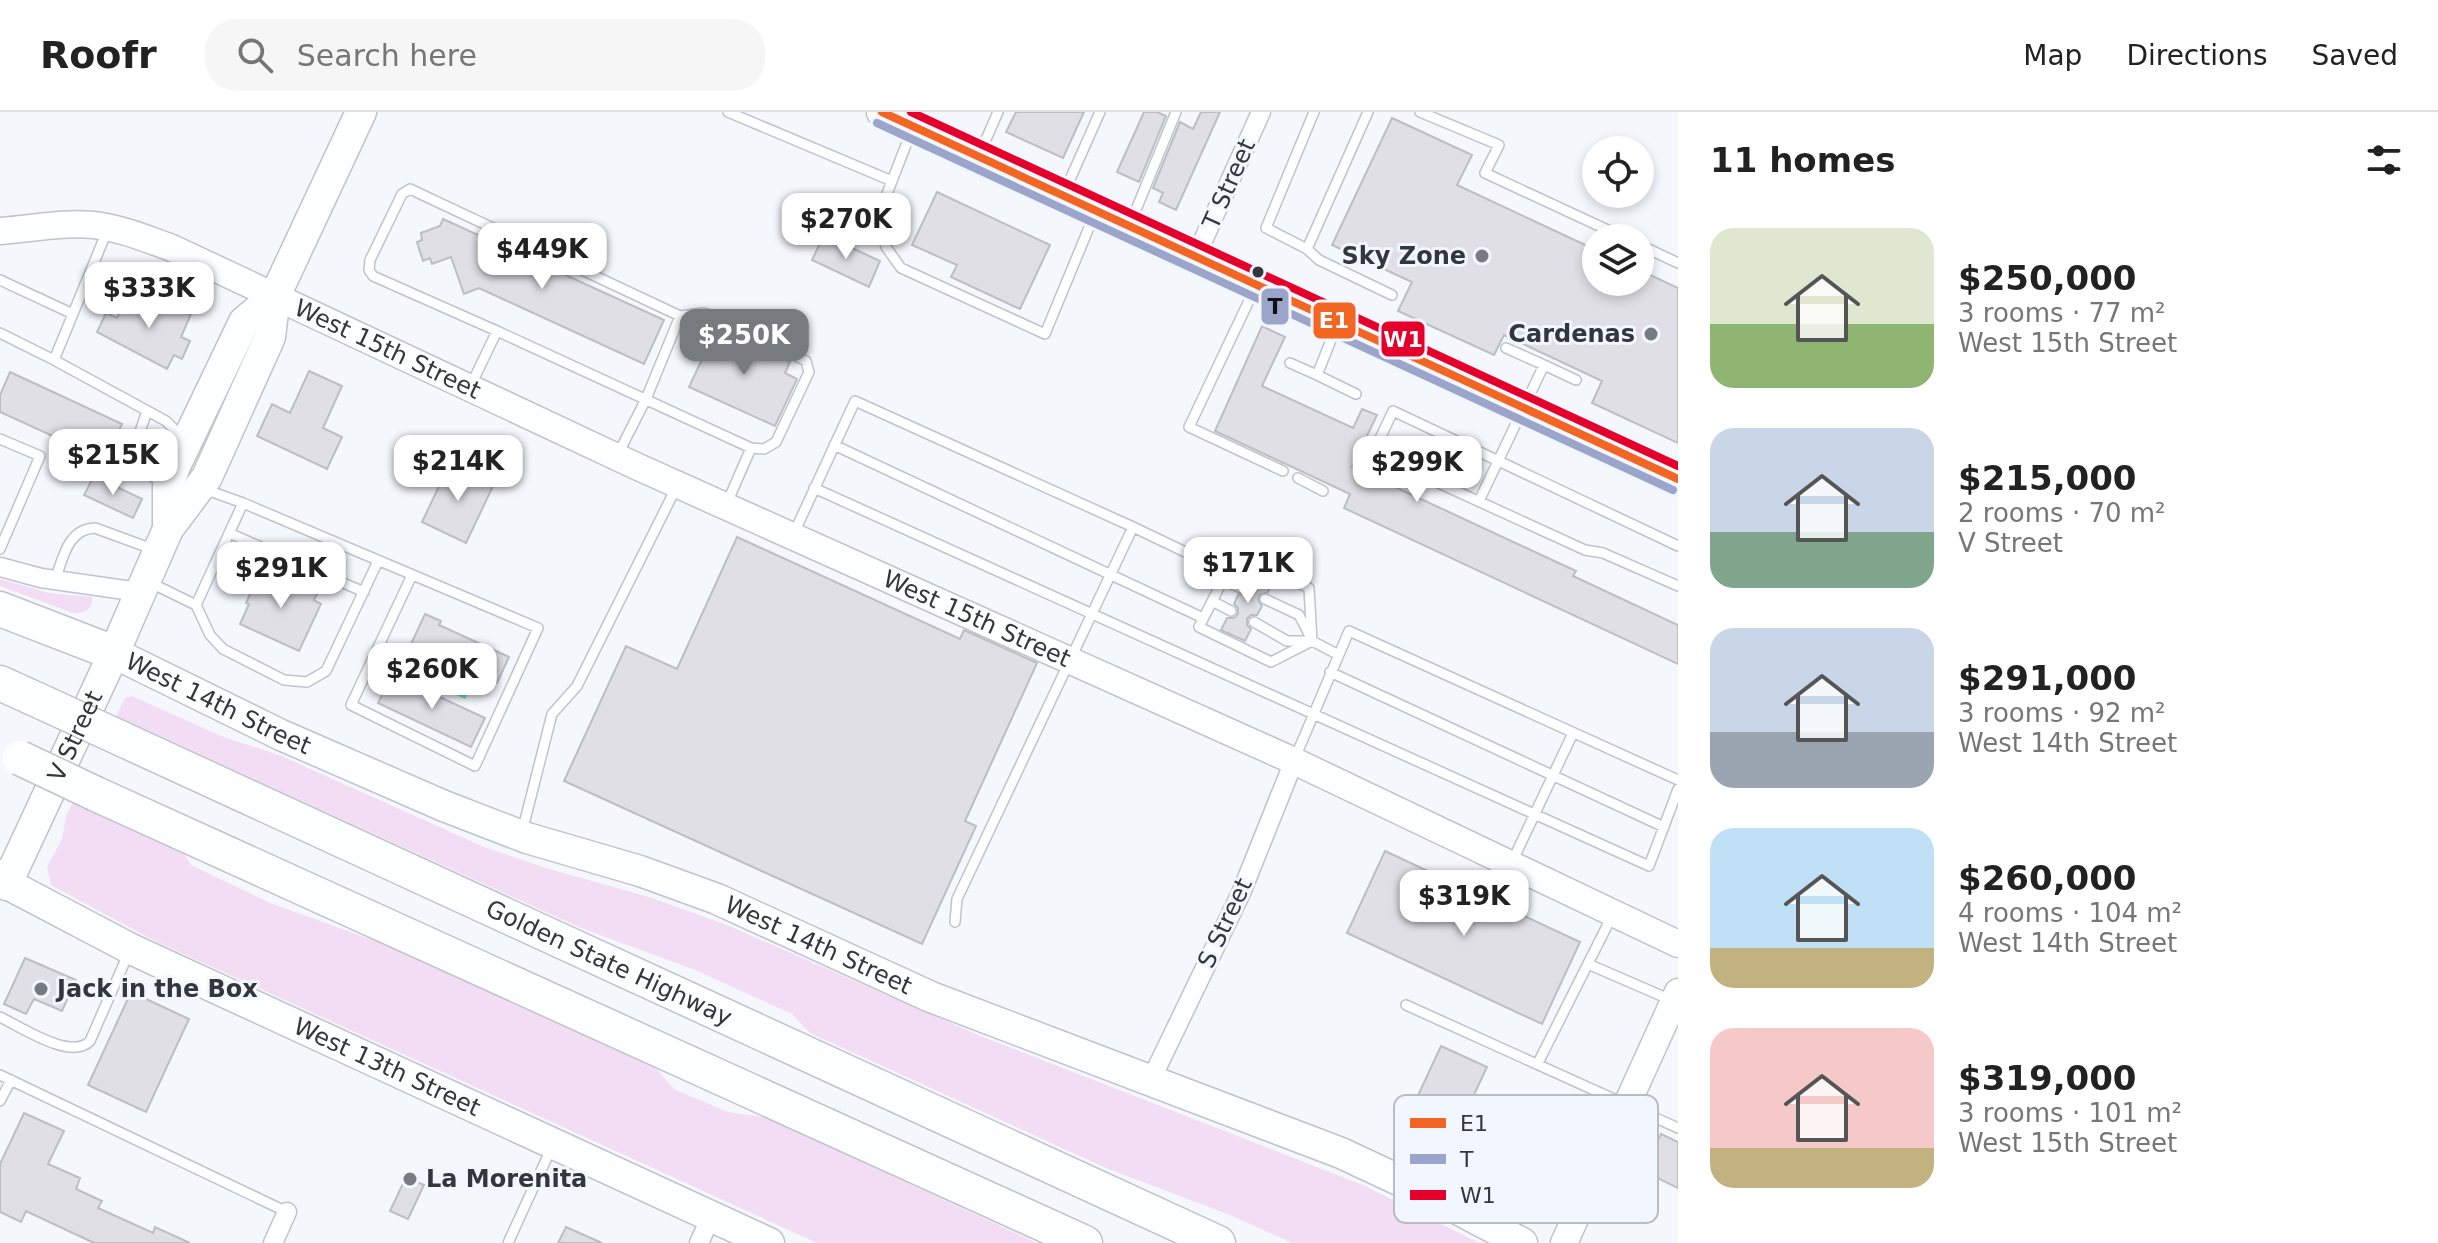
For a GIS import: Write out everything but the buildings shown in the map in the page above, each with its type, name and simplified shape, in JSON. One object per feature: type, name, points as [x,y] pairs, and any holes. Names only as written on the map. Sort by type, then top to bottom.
[{"type":"highway","points":[[0,609],[122,657]]},
{"type":"highway","name":"Golden State Highway","points":[[0,683],[1218,1243]]},
{"type":"highway","points":[[10,753],[1085,1243]]},
{"type":"main road","name":"V Street","points":[[1,884],[122,657],[142,586],[163,540],[201,488],[270,337],[275,296],[361,112]]},
{"type":"main road","points":[[882,112],[1678,479]]},
{"type":"main road","name":"V Street","points":[[163,540],[168,485],[244,322],[275,296]]},
{"type":"main road","name":"West 14th Street","points":[[122,657],[281,735],[444,806],[521,836],[640,871],[717,899],[931,997],[1341,1153],[1394,1178]]},
{"type":"main road","name":"West 13th Street","points":[[1,884],[131,949],[554,1143],[705,1230],[769,1243]]},
{"type":"main road","name":"West 14th Street","points":[[1484,1223],[1513,1238]]},
{"type":"street","name":"T Street","points":[[1196,256],[1261,112]]},
{"type":"street","name":"West 15th Street","points":[[0,231],[71,224],[108,228],[172,248],[616,457],[1294,761],[1678,944]]},
{"type":"street","points":[[0,567],[22,575],[55,580],[142,586]]},
{"type":"street","name":"S Street","points":[[1150,1082],[1241,893],[1294,761]]},
{"type":"street","points":[[1632,1095],[1676,997]]},
{"type":"street","points":[[273,1243],[287,1212]]},
{"type":"street","points":[[1564,1243],[1573,1223]]},
{"type":"lane","points":[[728,112],[892,181]]},
{"type":"lane","points":[[978,156],[998,112]]},
{"type":"lane","points":[[1063,195],[1100,112]]},
{"type":"lane","points":[[1129,226],[1176,112]]},
{"type":"lane","points":[[1314,112],[1266,228],[1307,249],[1319,260],[1392,295]]},
{"type":"lane","points":[[1307,249],[1368,112]]},
{"type":"lane","points":[[1420,112],[1499,145],[1485,173],[1595,224]]},
{"type":"lane","points":[[913,126],[878,217],[886,247],[901,268],[1045,334],[1096,210]]},
{"type":"lane","points":[[410,189],[680,316],[704,313],[722,318],[806,361],[809,372],[776,442],[764,449],[751,448],[497,331],[373,276],[369,270],[370,260],[405,191],[410,189]]},
{"type":"lane","points":[[54,360],[108,228]]},
{"type":"lane","points":[[1654,252],[1678,263]]},
{"type":"lane","points":[[0,280],[73,314]]},
{"type":"lane","points":[[1257,284],[1189,427],[1283,471]]},
{"type":"lane","points":[[616,457],[646,399],[680,316]]},
{"type":"lane","points":[[1317,375],[1338,322]]},
{"type":"lane","points":[[470,388],[497,331]]},
{"type":"lane","points":[[0,333],[166,421],[188,442]]},
{"type":"lane","points":[[1506,348],[1576,380]]},
{"type":"lane","points":[[1290,363],[1356,394]]},
{"type":"lane","points":[[1479,501],[1544,365]]},
{"type":"lane","points":[[793,536],[855,401],[1133,527],[1225,576],[1241,588]]},
{"type":"lane","points":[[147,411],[129,464],[168,485]]},
{"type":"lane","points":[[1678,546],[1393,411],[1373,453],[1585,550],[1603,553],[1678,586]]},
{"type":"lane","points":[[0,439],[40,456],[0,549]]},
{"type":"lane","points":[[834,445],[1109,574],[1271,662],[1312,641]]},
{"type":"lane","points":[[726,506],[751,448]]},
{"type":"lane","points":[[1298,478],[1323,491]]},
{"type":"lane","points":[[521,836],[552,714],[577,686],[678,485]]},
{"type":"lane","points":[[201,488],[243,503],[538,628],[475,766],[351,705],[412,575]]},
{"type":"lane","points":[[814,488],[1649,866],[1678,789]]},
{"type":"lane","points":[[196,605],[243,503]]},
{"type":"lane","points":[[955,922],[957,899],[1133,527]]},
{"type":"lane","points":[[55,580],[69,541],[85,528],[163,540]]},
{"type":"lane","points":[[229,533],[364,592]]},
{"type":"lane","points":[[1201,623],[1236,554],[1309,588],[1312,641]]},
{"type":"lane","points":[[142,586],[196,605],[210,635],[223,649],[284,680],[307,682],[326,671],[378,561]]},
{"type":"lane","points":[[1265,599],[1299,615],[1312,641]]},
{"type":"lane","points":[[1212,601],[1231,611]]},
{"type":"lane","points":[[1254,622],[1287,641],[1312,641],[1337,654]]},
{"type":"lane","points":[[1294,761],[1349,631],[1678,780]]},
{"type":"lane","points":[[1330,672],[1664,827]]},
{"type":"lane","points":[[1510,865],[1573,733]]},
{"type":"lane","points":[[1538,1063],[1613,914]]},
{"type":"lane","points":[[0,1017],[49,1042],[74,1049],[85,1046],[131,949]]},
{"type":"lane","points":[[1588,964],[1676,997]]},
{"type":"lane","points":[[1406,1005],[1538,1063],[1589,1095]]},
{"type":"lane","points":[[0,1075],[287,1212]]},
{"type":"lane","points":[[0,1101],[11,1080]]},
{"type":"lane","points":[[1658,1124],[1678,1128]]},
{"type":"lane","points":[[508,1243],[554,1143]]},
{"type":"shaded area","points":[[0,579],[49,593],[92,597],[91,605],[84,611],[73,613],[0,586]]},
{"type":"shaded area","points":[[132,696],[221,736],[279,755],[484,847],[649,897],[727,925],[978,1035],[1363,1185],[1394,1200],[1394,1223],[1439,1223],[1479,1243],[1292,1243],[1230,1215],[1106,1168],[810,1033],[792,1014],[695,970],[581,928],[116,716],[125,698]]},
{"type":"shaded area","points":[[73,802],[180,847],[191,865],[270,903],[406,952],[654,1066],[674,1089],[728,1112],[764,1117],[1037,1243],[817,1243],[153,940],[51,885],[47,867],[62,839],[66,816]]},
{"type":"water","points":[[435,661],[475,679],[465,699],[426,681]]},
{"type":"transit line","name":"E1","points":[[882,112],[1678,479]]},
{"type":"transit line","name":"W1","points":[[911,112],[1678,466]]},
{"type":"transit line","name":"T","points":[[877,123],[1673,490]]},
{"type":"place","name":"Sky Zone","points":[[1482,256]]},
{"type":"place","name":"Cardenas","points":[[1651,334]]},
{"type":"place","name":"Jack in the Box","points":[[41,989]]},
{"type":"place","name":"La Morenita","points":[[410,1179]]}]
